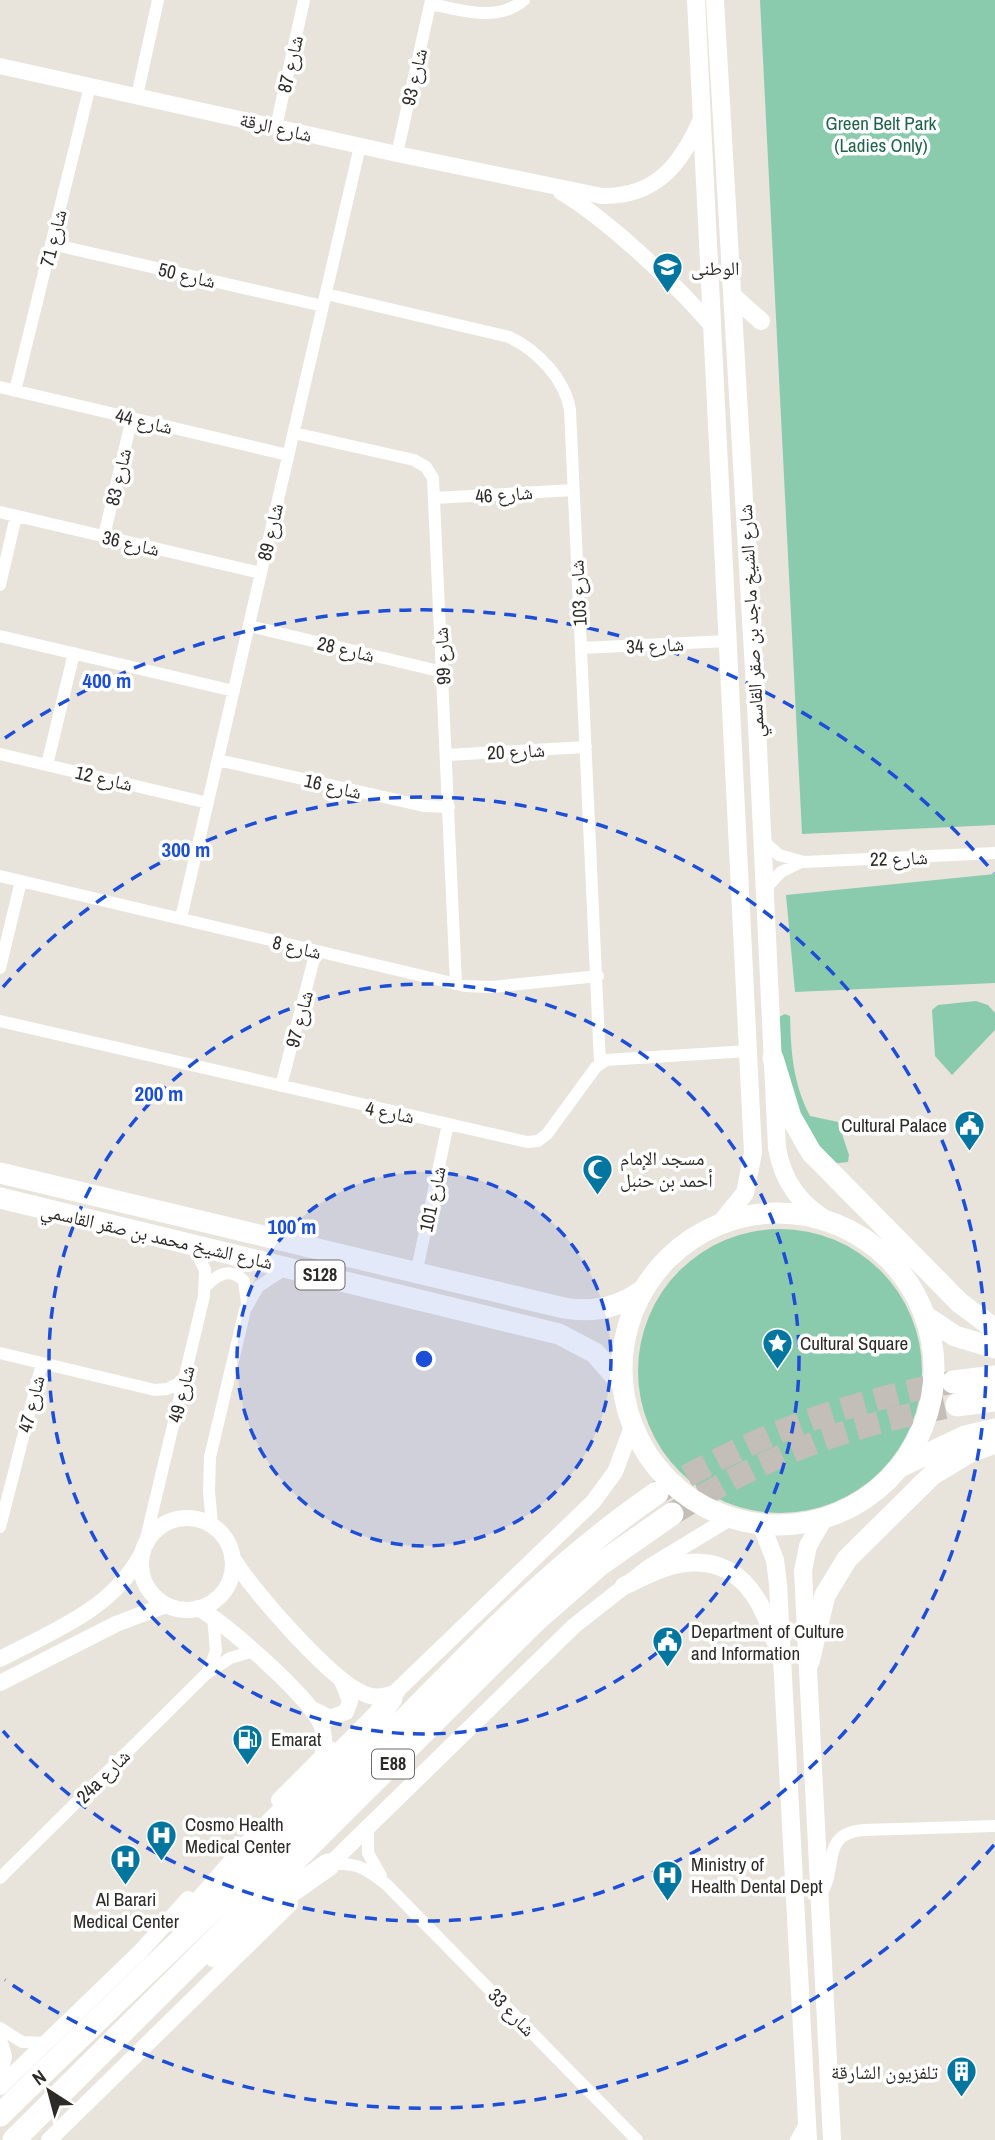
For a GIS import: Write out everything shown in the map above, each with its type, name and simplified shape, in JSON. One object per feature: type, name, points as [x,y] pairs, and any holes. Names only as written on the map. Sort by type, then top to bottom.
[{"type":"highway","points":[[953,1382],[995,1377]]},
{"type":"highway","points":[[957,1405],[995,1400]]},
{"type":"highway","name":"E88","points":[[113,2004],[206,1918],[547,1578],[618,1520],[657,1493]]},
{"type":"highway","name":"E88","points":[[127,2029],[171,1980],[534,1622],[599,1566],[672,1514]]},
{"type":"highway","points":[[0,2115],[113,2004],[248,1847],[379,1715],[395,1695]]},
{"type":"highway","points":[[14,2140],[127,2029],[291,1891],[328,1865]]},
{"type":"main road","name":"شارع الشيخ ماجد بن صقر القاسمي","points":[[696,0],[752,1167],[745,1193],[719,1225]]},
{"type":"main road","name":"شارع الشيخ ماجد بن صقر القاسمي","points":[[717,1],[780,1162],[799,1198],[830,1222]]},
{"type":"main road","points":[[734,297],[761,321]]},
{"type":"main road","points":[[728,641],[735,655],[740,703],[750,708],[756,705]]},
{"type":"main road","points":[[773,1058],[791,1117],[811,1152],[960,1303],[995,1329]]},
{"type":"main road","name":"شارع الشيخ محمد بن صقر القاسمي","points":[[0,1174],[575,1310],[607,1308],[627,1301],[645,1288]]},
{"type":"main road","name":"شارع الشيخ محمد بن صقر القاسمي","points":[[0,1198],[559,1334],[595,1353],[622,1384]]},
{"type":"main road","points":[[147,1232],[172,1231],[174,1222],[165,1212]]},
{"type":"main road","points":[[785,1213],[830,1222],[851,1231],[888,1258],[916,1295],[925,1316],[933,1348],[933,1380],[928,1412],[916,1442],[897,1469],[864,1499],[824,1518],[793,1524],[761,1524],[730,1518],[689,1498],[671,1483],[642,1448],[632,1427],[622,1384],[626,1335],[645,1288],[667,1260],[682,1246],[719,1225],[761,1214],[785,1213]]},
{"type":"main road","points":[[925,1316],[955,1336],[995,1348]]},
{"type":"main road","points":[[897,1469],[942,1446],[995,1429]]},
{"type":"main road","points":[[809,1662],[825,1595],[847,1559],[932,1475],[970,1452],[995,1443]]},
{"type":"main road","points":[[824,1518],[803,1562],[832,2140]]},
{"type":"main road","points":[[761,1524],[778,1572],[808,2140]]},
{"type":"main road","points":[[624,1586],[678,1564],[703,1563],[727,1570],[747,1584],[762,1604],[782,1666]]},
{"type":"main road","points":[[797,1947],[809,1951],[813,1984],[824,1996]]},
{"type":"street","points":[[137,96],[158,0]]},
{"type":"street","name":"شارع 87","points":[[276,127],[304,0]]},
{"type":"street","points":[[431,2],[492,14],[507,11],[524,0]]},
{"type":"street","name":"شارع 93","points":[[397,154],[431,2]]},
{"type":"street","name":"شارع الرقة","points":[[0,66],[552,188],[612,196],[652,186],[677,165],[702,117]]},
{"type":"street","name":"شارع 71","points":[[15,391],[90,86]]},
{"type":"street","name":"شارع 89","points":[[181,918],[360,146]]},
{"type":"street","name":"شارع الرقة","points":[[552,188],[604,224],[684,295],[712,326]]},
{"type":"street","name":"شارع 50","points":[[51,244],[324,300]]},
{"type":"street","name":"شارع 103","points":[[324,300],[501,334],[524,345],[554,374],[566,394],[598,976],[600,1063]]},
{"type":"street","name":"شارع 44","points":[[0,387],[288,455]]},
{"type":"street","name":"شارع 83","points":[[104,536],[132,418]]},
{"type":"street","name":"شارع 99","points":[[294,433],[420,463],[433,478],[456,984]]},
{"type":"street","name":"شارع 46","points":[[435,498],[573,490]]},
{"type":"street","name":"شارع 36","points":[[0,512],[261,573]]},
{"type":"street","points":[[0,585],[16,516]]},
{"type":"street","name":"شارع 28","points":[[249,626],[443,672]]},
{"type":"street","points":[[0,636],[234,691]]},
{"type":"street","name":"شارع 34","points":[[581,648],[728,641]]},
{"type":"street","points":[[47,765],[74,653]]},
{"type":"street","name":"شارع 20","points":[[446,755],[586,747]]},
{"type":"street","name":"شارع 12","points":[[0,754],[208,803]]},
{"type":"street","name":"شارع 16","points":[[218,760],[424,806],[449,807]]},
{"type":"street","name":"شارع 22","points":[[761,838],[779,855],[804,862],[995,853]]},
{"type":"street","name":"شارع 22","points":[[764,891],[780,872],[804,862]]},
{"type":"street","name":"شارع 8","points":[[0,876],[456,984],[492,987],[598,976]]},
{"type":"street","points":[[0,968],[21,881]]},
{"type":"street","name":"شارع 97","points":[[281,1086],[316,951]]},
{"type":"street","name":"شارع 4","points":[[0,1021],[527,1142],[538,1141],[547,1135],[600,1063]]},
{"type":"street","points":[[600,1063],[612,1058],[748,1051]]},
{"type":"street","name":"شارع 101","points":[[416,1273],[448,1124]]},
{"type":"street","name":"شارع 49","points":[[143,1551],[206,1286],[203,1263],[190,1243]]},
{"type":"street","points":[[247,1303],[265,1280],[290,1268]]},
{"type":"street","points":[[206,1286],[220,1274],[233,1273],[244,1281],[247,1303],[211,1449],[209,1492],[212,1525]]},
{"type":"street","points":[[0,1353],[155,1390],[173,1387],[184,1381]]},
{"type":"street","name":"شارع 47","points":[[0,1527],[42,1363]]},
{"type":"street","points":[[155,1390],[176,1411]]},
{"type":"street","points":[[0,2086],[140,1952],[323,1756],[395,1695],[593,1502],[615,1472],[632,1427]]},
{"type":"street","points":[[0,1659],[103,1602],[125,1581],[156,1530],[177,1519],[189,1518],[212,1525],[227,1541],[232,1558],[262,1599],[341,1680],[370,1696],[395,1695]]},
{"type":"street","points":[[49,2140],[548,1649],[624,1586],[676,1549],[730,1518]]},
{"type":"street","points":[[143,1551],[142,1576],[147,1588],[166,1605],[187,1610],[210,1604],[227,1585],[232,1558]]},
{"type":"street","points":[[0,1683],[116,1623],[166,1605]]},
{"type":"street","points":[[198,1608],[254,1651],[310,1708],[323,1730],[323,1756]]},
{"type":"street","name":"24a شارع","points":[[206,1674],[216,1651],[213,1617]]},
{"type":"street","name":"24a شارع","points":[[0,1878],[206,1674],[230,1658],[254,1651]]},
{"type":"street","points":[[310,1708],[330,1718],[346,1712],[350,1701],[341,1680]]},
{"type":"street","name":"شارع 33","points":[[368,1825],[368,1853],[387,1885]]},
{"type":"street","points":[[819,1896],[830,1878],[833,1847],[845,1834],[863,1830],[995,1826]]},
{"type":"street","name":"شارع 33","points":[[328,1865],[349,1862],[360,1865],[387,1885],[631,2138]]},
{"type":"street","points":[[0,2028],[22,2042],[48,2042]]},
{"type":"street","points":[[0,2036],[6,2056],[0,2086]]},
{"type":"street","points":[[796,2140],[807,2120]]},
{"type":"green space","name":"Green Belt Park (Ladies Only)","points":[[760,0],[995,0],[995,825],[802,834]]},
{"type":"green space","points":[[995,874],[995,983],[795,992],[786,895]]},
{"type":"green space","points":[[976,1001],[988,1005],[995,1013],[995,1030],[952,1075],[935,1056],[932,1010],[938,1005]]},
{"type":"green space","points":[[785,1014],[790,1016],[794,1067],[804,1104],[810,1116],[838,1122],[849,1155],[848,1162],[830,1164],[801,1124],[781,1064],[779,1017]]},
{"type":"green space","points":[[766,1229],[794,1229],[821,1235],[847,1246],[881,1270],[898,1292],[911,1317],[922,1357],[922,1385],[911,1425],[898,1450],[881,1472],[847,1496],[821,1507],[794,1513],[766,1513],[739,1507],[713,1496],[679,1472],[655,1438],[644,1412],[638,1385],[638,1357],[644,1330],[655,1304],[679,1270],[713,1246],[739,1235]]},
{"type":"tunnel","points":[[657,1493],[730,1454],[800,1424],[873,1400],[953,1382]]},
{"type":"tunnel","points":[[672,1514],[742,1474],[809,1445],[879,1423],[957,1405]]},
{"type":"place","name":"الوطنی","points":[[668,295]]},
{"type":"place","name":"Cultural Palace","points":[[970,1152]]},
{"type":"place","name":"مسجد الإمام أحمد بن حنبل","points":[[597,1196]]},
{"type":"place","name":"Cultural Square","points":[[777,1370]]},
{"type":"place","name":"Department of Culture and Information","points":[[668,1669]]},
{"type":"place","name":"Emarat","points":[[248,1766]]},
{"type":"place","name":"Cosmo Health Medical Center","points":[[162,1862]]},
{"type":"place","name":"Al Barari Medical Center","points":[[126,1887]]},
{"type":"place","name":"Ministry of Health Dental Dept","points":[[668,1902]]},
{"type":"place","name":"تلفزيون الشارقة","points":[[961,2099]]}]
